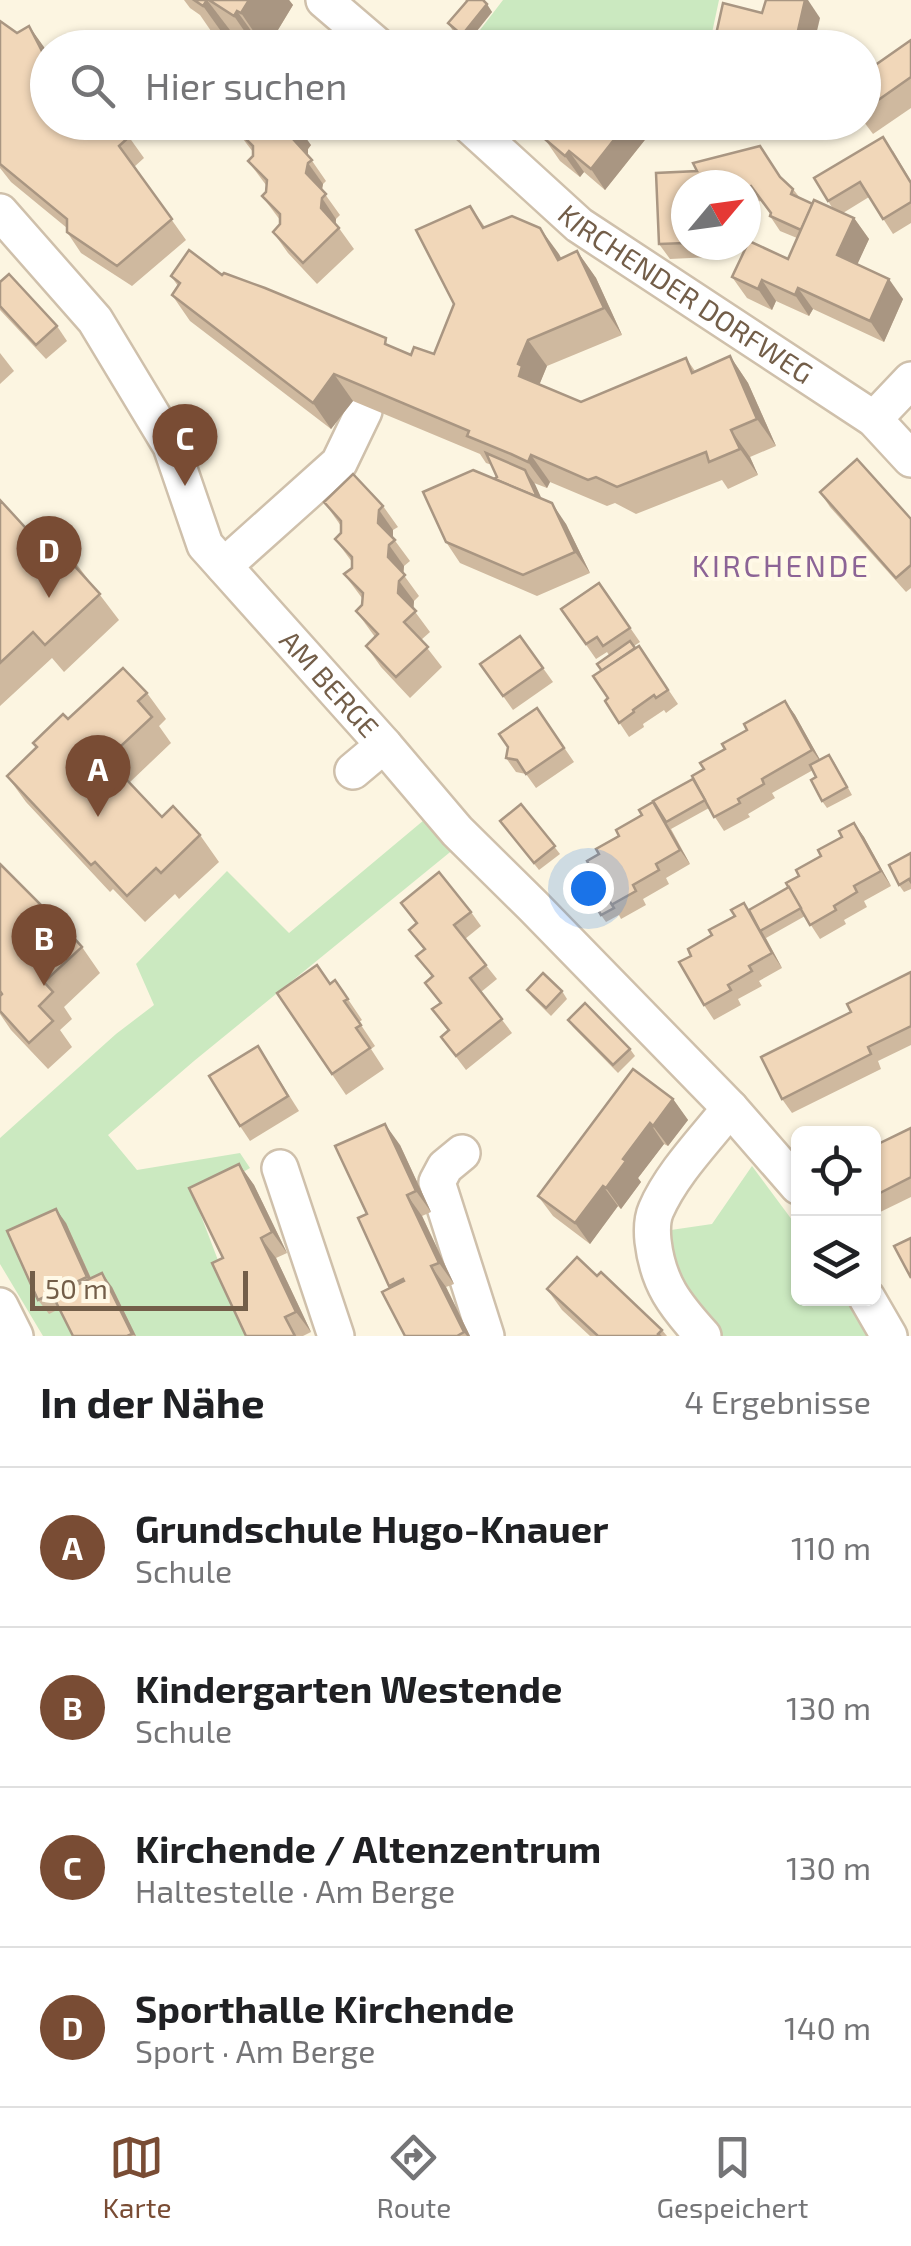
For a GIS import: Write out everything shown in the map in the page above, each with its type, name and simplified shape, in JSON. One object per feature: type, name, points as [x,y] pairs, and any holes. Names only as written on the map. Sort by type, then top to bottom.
[{"type":"street","points":[[324,0],[359,30]]},
{"type":"street","name":"KIRCHENDER DORFWEG","points":[[486,140],[579,225],[874,418],[911,459]]},
{"type":"street","name":"AM BERGE","points":[[0,212],[95,320],[171,446],[205,545],[458,831],[730,1108],[791,1178]]},
{"type":"street","points":[[874,418],[911,380]]},
{"type":"street","points":[[224,566],[340,463],[364,410]]},
{"type":"street","points":[[354,771],[384,745]]},
{"type":"street","points":[[703,1336],[676,1306],[663,1284],[652,1233],[654,1212],[678,1174],[730,1108]]},
{"type":"street","points":[[462,1153],[445,1167],[437,1182],[486,1336]]},
{"type":"street","points":[[280,1168],[336,1336]]},
{"type":"street","points":[[0,1306],[15,1336]]},
{"type":"street","points":[[872,1306],[889,1336]]},
{"type":"green space","points":[[503,0],[719,0],[713,30],[480,30]]},
{"type":"green space","points":[[430,815],[460,844],[108,1135],[137,1170],[240,1153],[250,1168],[195,1200],[247,1336],[43,1336],[0,1264],[0,1138],[154,1005],[136,964],[227,871],[289,933]]},
{"type":"green space","points":[[752,1166],[791,1219],[791,1306],[855,1306],[875,1336],[716,1336],[683,1299],[664,1231],[712,1224]]},
{"type":"building","points":[[209,0],[249,0],[241,13],[237,11],[234,16]]},
{"type":"building","points":[[468,0],[483,0],[487,4],[466,30],[456,30],[448,23]]},
{"type":"building","points":[[766,0],[805,0],[798,30],[717,30],[723,3],[762,13]]},
{"type":"building","points":[[0,21],[17,33],[29,26],[31,30],[30,140],[126,140],[119,146],[172,219],[117,266],[67,232],[67,219],[0,164]]},
{"type":"building","points":[[911,40],[911,77],[881,98],[881,61]]},
{"type":"building","points":[[881,138],[911,183],[911,202],[883,219],[860,182],[828,201],[814,178]]},
{"type":"building","points":[[247,140],[294,140],[312,160],[306,173],[326,194],[321,208],[339,228],[303,263],[273,232],[280,224],[280,214],[262,196],[267,180],[248,161],[253,156],[253,146]]},
{"type":"building","points":[[546,140],[614,140],[591,169],[569,151],[565,156]]},
{"type":"building","points":[[760,146],[780,177],[793,189],[791,194],[813,204],[801,230],[770,216],[761,200],[761,170],[696,170],[693,163]]},
{"type":"building","points":[[671,172],[671,244],[659,244],[656,173]]},
{"type":"building","points":[[814,200],[854,218],[837,255],[889,279],[870,321],[798,288],[795,295],[762,280],[758,289],[732,277],[740,260],[761,260],[761,247],[788,259]]},
{"type":"building","points":[[470,206],[483,228],[512,216],[540,228],[558,260],[577,251],[604,308],[528,340],[518,364],[522,366],[519,376],[581,402],[686,358],[692,373],[730,356],[757,419],[731,430],[740,449],[709,462],[706,452],[617,487],[596,477],[588,480],[531,455],[528,462],[467,436],[469,431],[334,374],[313,403],[172,295],[180,283],[171,276],[189,250],[222,275],[265,288],[386,338],[385,344],[411,355],[414,347],[434,354],[454,304],[416,230]]},
{"type":"building","points":[[9,274],[57,326],[36,345],[0,306],[0,282]]},
{"type":"building","points":[[486,453],[525,470],[537,497],[494,479],[497,477]]},
{"type":"building","points":[[857,459],[911,519],[911,565],[896,578],[820,492]]},
{"type":"building","points":[[473,470],[552,503],[575,552],[523,575],[446,542],[423,492]]},
{"type":"building","points":[[353,474],[383,506],[378,523],[395,540],[389,545],[388,557],[405,575],[399,581],[398,593],[416,611],[404,622],[428,647],[396,677],[366,646],[378,634],[356,611],[362,605],[363,593],[344,574],[352,568],[352,557],[335,539],[341,533],[341,521],[324,502]]},
{"type":"building","points":[[0,500],[34,537],[45,527],[62,545],[58,548],[100,594],[45,645],[33,632],[0,663]]},
{"type":"building","points":[[599,583],[630,628],[603,646],[597,637],[586,644],[561,609]]},
{"type":"building","points":[[520,636],[543,668],[503,696],[480,664]]},
{"type":"building","points":[[630,641],[635,648],[602,671],[597,664]]},
{"type":"building","points":[[639,646],[668,690],[656,698],[654,695],[619,723],[593,676]]},
{"type":"building","points":[[123,668],[147,693],[138,701],[152,717],[107,759],[162,817],[173,806],[200,835],[161,873],[156,868],[127,896],[95,862],[91,865],[7,776],[63,714],[68,719]]},
{"type":"building","points":[[785,701],[812,750],[762,779],[764,784],[738,799],[740,803],[714,817],[692,776],[704,769],[700,763],[725,749],[722,744],[747,730],[744,724]]},
{"type":"building","points":[[537,708],[564,748],[526,774],[517,760],[506,758],[508,747],[499,734]]},
{"type":"building","points":[[829,755],[847,787],[822,801],[811,780],[816,777],[810,765]]},
{"type":"building","points":[[693,779],[705,800],[666,822],[653,801]]},
{"type":"building","points":[[653,802],[680,850],[656,864],[659,870],[633,885],[636,891],[611,905],[587,861],[599,854],[596,849],[619,836],[616,830],[642,815],[639,810]]},
{"type":"building","points":[[521,804],[555,846],[534,863],[500,821]]},
{"type":"building","points":[[854,823],[881,871],[854,886],[857,892],[810,925],[786,883],[799,876],[796,870],[821,856],[818,850],[842,837],[839,831]]},
{"type":"building","points":[[911,853],[911,882],[909,879],[899,885],[889,865]]},
{"type":"building","points":[[0,864],[45,909],[42,912],[52,922],[56,918],[82,947],[44,982],[53,992],[39,1006],[53,1021],[29,1043],[0,1011]]},
{"type":"building","points":[[439,872],[471,912],[454,925],[486,965],[470,978],[502,1019],[456,1056],[441,1037],[449,1030],[432,1009],[441,1003],[425,983],[433,976],[416,956],[425,949],[409,930],[417,923],[401,903]]},
{"type":"building","points":[[591,872],[614,908],[601,915],[580,879]]},
{"type":"building","points":[[789,887],[801,908],[760,931],[749,910]]},
{"type":"building","points":[[744,903],[772,953],[749,966],[752,971],[728,985],[731,990],[704,1005],[679,962],[691,956],[688,949],[712,935],[709,930],[735,916],[731,910]]},
{"type":"building","points":[[317,965],[330,984],[335,980],[348,999],[344,1001],[361,1025],[356,1028],[370,1048],[332,1074],[277,993]]},
{"type":"building","points":[[911,972],[911,1026],[868,1047],[871,1054],[782,1099],[761,1057],[851,1012],[847,1004]]},
{"type":"building","points":[[543,973],[562,991],[546,1008],[527,990]]},
{"type":"building","points":[[585,1003],[630,1049],[613,1065],[568,1020]]},
{"type":"building","points":[[258,1046],[288,1096],[240,1126],[209,1076]]},
{"type":"building","points":[[633,1069],[673,1099],[653,1126],[650,1123],[606,1188],[603,1186],[575,1223],[538,1196]]},
{"type":"building","points":[[385,1124],[416,1191],[407,1195],[439,1263],[431,1266],[464,1332],[457,1336],[405,1336],[382,1292],[404,1281],[389,1286],[358,1218],[367,1214],[335,1146]]},
{"type":"building","points":[[911,1128],[911,1177],[881,1192],[881,1143]]},
{"type":"building","points":[[239,1164],[272,1232],[261,1238],[296,1312],[285,1317],[295,1336],[246,1336],[212,1263],[223,1258],[189,1188]]},
{"type":"building","points":[[56,1209],[87,1277],[38,1300],[7,1231]]},
{"type":"building","points":[[911,1238],[911,1278],[894,1246]]},
{"type":"building","points":[[577,1257],[597,1276],[601,1272],[662,1330],[660,1336],[598,1336],[547,1289]]},
{"type":"building","points":[[102,1273],[132,1334],[73,1336],[53,1296]]},
{"type":"place","name":"Kirchende / Altenzentrum","points":[[185,486]]},
{"type":"place","name":"Sporthalle Kirchende","points":[[49,598]]},
{"type":"place","name":"Grundschule Hugo-Knauer","points":[[98,817]]},
{"type":"place","name":"Kindergarten Westende","points":[[44,986]]},
{"type":"district","name":"KIRCHENDE","points":[[781,567]]}]
